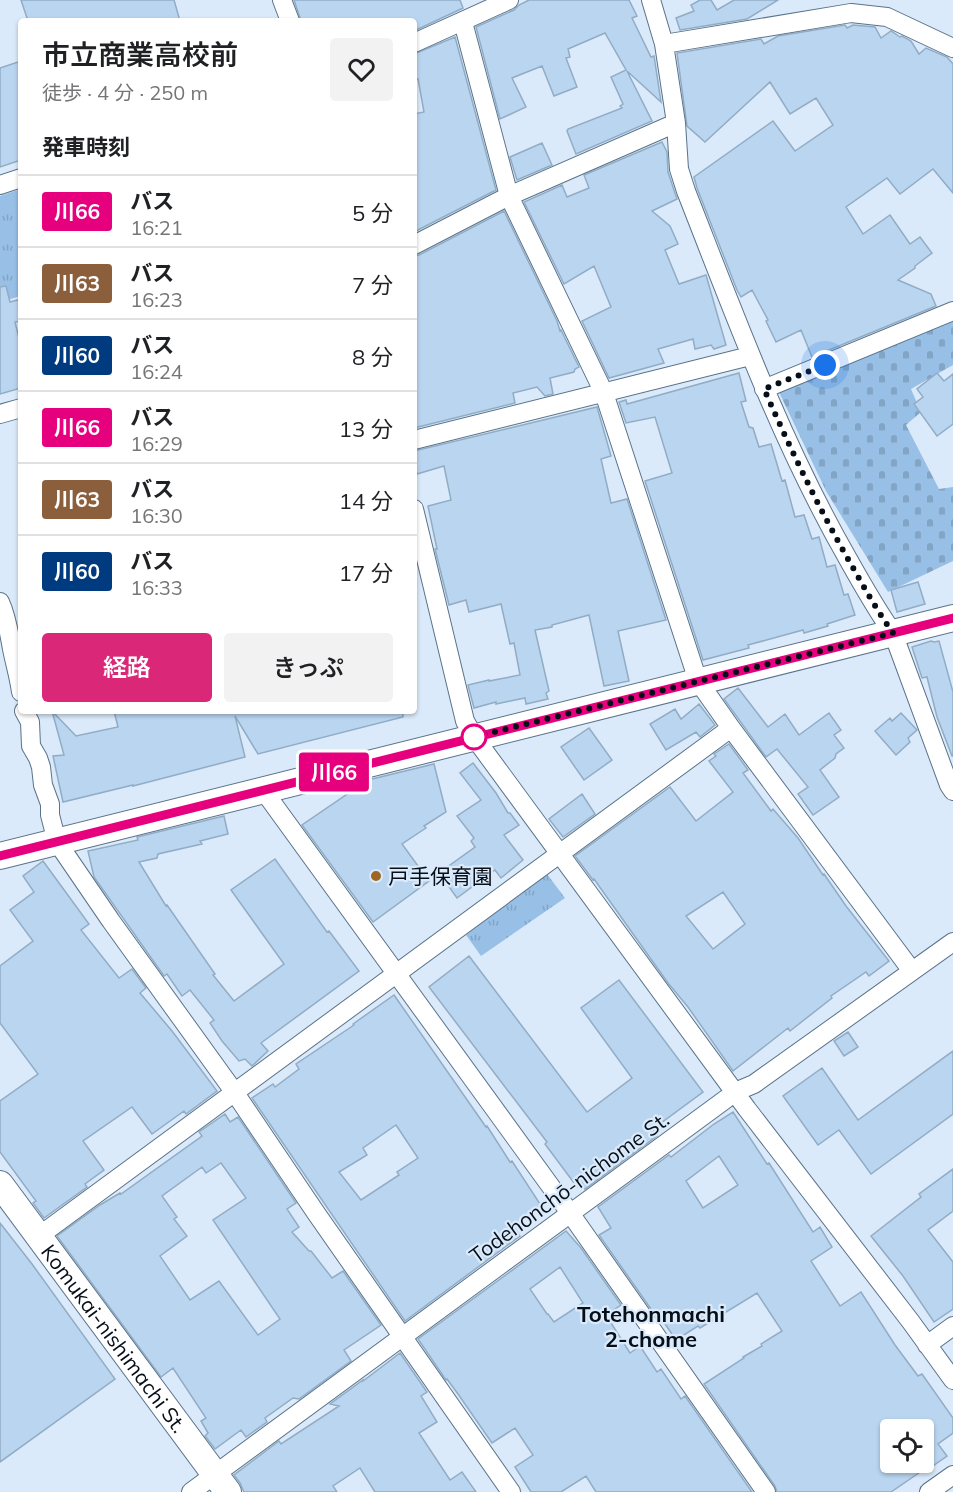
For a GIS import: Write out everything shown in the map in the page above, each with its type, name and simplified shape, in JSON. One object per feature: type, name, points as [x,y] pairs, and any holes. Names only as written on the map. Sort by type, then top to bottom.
[{"type":"street","points":[[282,0],[289,18]]},
{"type":"street","points":[[417,43],[509,0]]},
{"type":"street","points":[[651,0],[664,44],[676,123],[679,169],[750,356],[797,462],[829,526],[893,633],[953,791]]},
{"type":"street","points":[[664,44],[851,13],[887,17],[953,48]]},
{"type":"street","points":[[463,22],[509,196],[604,393],[698,681],[912,971]]},
{"type":"street","points":[[417,243],[509,196],[676,123]]},
{"type":"street","points":[[0,185],[18,179]]},
{"type":"street","points":[[764,389],[953,311]]},
{"type":"street","points":[[417,439],[750,356]]},
{"type":"street","points":[[0,414],[18,409]]},
{"type":"street","points":[[417,522],[465,721],[474,737],[735,1092],[953,1380]]},
{"type":"street","points":[[0,602],[12,639],[18,673]]},
{"type":"street","points":[[0,856],[953,618]]},
{"type":"street","points":[[26,714],[30,722],[31,746],[41,767],[57,842],[235,1093],[511,1492]]},
{"type":"street","points":[[39,1236],[731,728]]},
{"type":"street","points":[[263,790],[570,1213],[766,1492]]},
{"type":"street","name":"Todehonchō-nichome St.","points":[[191,1492],[222,1483],[403,1337],[570,1213],[735,1092],[754,1084],[953,942]]},
{"type":"street","name":"Komukai-nishimachi St.","points":[[0,1184],[222,1483]]},
{"type":"street","points":[[927,1345],[953,1326]]},
{"type":"street","points":[[929,1492],[953,1475]]},
{"type":"green space","points":[[18,190],[18,297],[0,302],[0,196]]},
{"type":"green space","points":[[953,320],[953,365],[911,389],[921,412],[906,425],[939,489],[953,487],[953,561],[888,592],[826,491],[778,390]]},
{"type":"green space","points":[[547,874],[565,898],[481,956],[466,935]]},
{"type":"building","points":[[21,0],[174,0],[179,18],[27,18]]},
{"type":"building","points":[[294,0],[460,0],[463,8],[417,30],[417,18],[300,18]]},
{"type":"building","points":[[529,0],[629,0],[637,16],[632,18],[651,57],[654,56],[661,102],[627,71],[652,121],[576,154],[568,129],[622,108],[620,106],[623,104],[611,77],[626,70],[605,33],[568,49],[570,57],[566,58],[577,87],[554,96],[542,66],[512,78],[526,107],[500,119],[476,27],[514,10]]},
{"type":"building","points":[[700,0],[711,0],[717,10],[734,0],[778,0],[747,19],[680,30],[676,18],[694,11],[691,5]]},
{"type":"building","points":[[845,25],[847,28],[853,25],[875,27],[881,38],[891,31],[911,41],[919,54],[926,48],[947,57],[953,64],[953,193],[933,169],[900,194],[887,178],[846,207],[863,234],[890,215],[910,244],[920,237],[932,253],[898,280],[931,294],[936,306],[812,357],[801,330],[776,342],[766,321],[768,320],[752,290],[741,297],[694,177],[773,121],[795,151],[833,125],[816,98],[790,114],[770,82],[705,142],[687,126],[677,53],[761,39],[764,44],[778,36]]},
{"type":"building","points":[[455,37],[496,190],[417,230],[417,113],[424,112],[417,79],[417,53]]},
{"type":"building","points":[[18,62],[18,161],[0,167],[0,68]]},
{"type":"building","points":[[662,142],[667,152],[668,172],[677,199],[652,211],[670,226],[678,244],[665,250],[679,284],[706,275],[726,345],[714,349],[711,345],[695,349],[693,339],[658,349],[664,363],[609,378],[582,321],[611,307],[594,266],[564,284],[524,202],[562,185],[567,197],[589,188],[584,175]]},
{"type":"building","points":[[542,143],[552,165],[517,180],[510,157]]},
{"type":"building","points":[[504,211],[579,367],[574,372],[550,378],[553,394],[545,396],[537,387],[513,393],[515,403],[417,427],[417,255]]},
{"type":"building","points":[[6,286],[10,302],[18,300],[18,322],[15,322],[18,334],[18,389],[0,394],[0,287]]},
{"type":"building","points":[[739,373],[746,401],[741,402],[749,427],[753,428],[759,447],[771,444],[782,481],[785,480],[795,517],[804,515],[812,539],[819,537],[827,567],[835,565],[844,595],[848,594],[855,615],[827,624],[828,626],[804,633],[803,630],[703,660],[645,481],[672,473],[655,417],[626,423],[619,402],[626,400],[627,404]]},
{"type":"building","points":[[937,373],[944,381],[953,374],[953,424],[937,436],[914,404],[923,397],[917,389]]},
{"type":"building","points":[[597,407],[611,456],[601,459],[611,503],[627,499],[666,620],[618,631],[629,681],[604,686],[589,615],[535,630],[549,691],[546,693],[548,699],[526,704],[525,698],[474,708],[468,685],[520,675],[514,643],[510,644],[501,604],[469,612],[466,600],[449,605],[435,549],[437,549],[428,506],[451,500],[444,466],[417,474],[417,450]]},
{"type":"building","points":[[918,582],[925,604],[897,612],[891,590]]},
{"type":"building","points":[[939,641],[953,692],[953,756],[937,717],[927,677],[922,678],[912,647]]},
{"type":"building","points":[[738,688],[768,727],[785,714],[799,735],[829,713],[841,730],[834,735],[844,748],[820,770],[839,797],[813,815],[798,794],[808,787],[777,749],[766,757],[724,699]]},
{"type":"building","points":[[699,704],[715,725],[700,737],[696,732],[666,750],[650,724],[675,709],[681,719]]},
{"type":"building","points":[[901,713],[917,730],[908,738],[910,742],[896,755],[875,731],[890,718],[892,721]]},
{"type":"building","points":[[53,714],[76,736],[118,727],[115,714],[403,714],[403,717],[258,754],[235,716],[245,757],[63,802],[53,756],[64,755]]},
{"type":"building","points":[[589,728],[612,760],[584,780],[561,747]]},
{"type":"building","points":[[729,744],[748,770],[743,773],[771,811],[773,809],[798,838],[823,875],[889,961],[869,976],[866,972],[831,996],[832,998],[790,1031],[788,1028],[733,1071],[575,856],[670,787],[696,821],[733,792],[709,761],[716,756],[714,754]],"holes":[[[723,892],[745,924],[713,949],[686,916]]]},
{"type":"building","points":[[473,763],[519,825],[504,835],[523,860],[501,878],[495,870],[457,898],[439,873],[475,847],[471,841],[474,838],[457,816],[481,800],[460,773]]},
{"type":"building","points":[[434,764],[446,812],[402,844],[429,881],[373,922],[302,825],[368,780]]},
{"type":"building","points":[[582,794],[595,814],[563,837],[549,819]]},
{"type":"building","points":[[224,816],[228,834],[200,841],[202,844],[158,854],[157,858],[139,862],[166,906],[215,974],[213,975],[234,1001],[284,964],[231,890],[275,859],[327,932],[329,931],[359,971],[261,1043],[268,1051],[252,1066],[245,1059],[239,1061],[222,1041],[210,1023],[214,1020],[190,990],[182,996],[167,974],[164,976],[94,877],[88,851],[138,840],[137,837]]},
{"type":"building","points":[[43,861],[89,924],[81,930],[119,978],[132,969],[146,988],[140,993],[217,1091],[186,1114],[184,1111],[152,1134],[132,1107],[83,1141],[104,1170],[85,1184],[87,1187],[44,1218],[33,1203],[36,1201],[0,1152],[0,1101],[38,1074],[0,1023],[0,966],[33,941],[10,910],[34,892],[23,876]]},
{"type":"building","points":[[469,956],[587,1112],[632,1078],[581,1008],[619,980],[703,1092],[653,1129],[657,1136],[585,1189],[582,1183],[577,1187],[545,1144],[547,1142],[429,987]]},
{"type":"building","points":[[394,995],[542,1207],[514,1227],[520,1236],[405,1321],[252,1098],[273,1084],[275,1087],[299,1069],[296,1064]],"holes":[[[396,1125],[418,1158],[397,1172],[399,1175],[361,1200],[339,1172],[367,1155],[363,1148]]]},
{"type":"building","points":[[848,1032],[858,1047],[844,1056],[834,1041]]},
{"type":"building","points":[[953,1051],[953,1114],[871,1174],[839,1130],[818,1145],[783,1096],[822,1068],[858,1120]]},
{"type":"building","points":[[733,1112],[813,1232],[820,1227],[832,1247],[811,1261],[840,1306],[861,1292],[895,1345],[918,1376],[922,1374],[953,1418],[953,1433],[938,1444],[947,1456],[934,1465],[934,1419],[880,1419],[880,1473],[919,1473],[891,1492],[777,1492],[704,1384],[782,1331],[757,1293],[676,1340],[661,1318],[658,1319],[599,1235],[611,1228],[598,1207],[669,1155],[671,1157]],"holes":[[[719,1156],[738,1185],[703,1208],[686,1181]]]},
{"type":"building","points":[[225,1114],[230,1122],[238,1117],[296,1203],[287,1209],[299,1227],[292,1232],[311,1251],[332,1278],[343,1271],[381,1325],[344,1350],[351,1361],[299,1399],[293,1398],[265,1418],[267,1422],[246,1437],[241,1430],[215,1449],[205,1436],[208,1433],[201,1421],[206,1418],[173,1368],[161,1377],[57,1236],[202,1136],[199,1132]],"holes":[[[221,1163],[246,1198],[213,1220],[280,1319],[258,1335],[219,1281],[190,1300],[160,1256],[187,1236],[174,1219],[177,1217],[162,1196],[202,1167],[206,1173]]]},
{"type":"building","points":[[953,1169],[953,1211],[928,1230],[953,1262],[953,1309],[934,1322],[903,1276],[871,1236],[921,1197],[919,1194]]},
{"type":"building","points":[[0,1223],[115,1379],[0,1462]]},
{"type":"building","points":[[566,1231],[581,1248],[621,1305],[606,1315],[630,1353],[640,1346],[657,1372],[661,1369],[681,1399],[685,1396],[752,1492],[596,1492],[586,1476],[561,1492],[531,1492],[515,1467],[533,1455],[515,1428],[492,1443],[418,1339]],"holes":[[[560,1267],[583,1303],[554,1322],[530,1289]]]},
{"type":"building","points":[[400,1353],[427,1392],[421,1396],[437,1422],[419,1433],[450,1480],[462,1472],[476,1492],[375,1492],[360,1468],[333,1486],[337,1492],[244,1492],[234,1475],[279,1441],[281,1444],[339,1406],[330,1404]]},
{"type":"bus line","name":"川66","points":[[0,856],[953,618]]},
{"type":"place","name":"戸手保育園","points":[[376,876]]},
{"type":"district","name":"Totehonmachi 2-chome","points":[[651,1326]]},
{"type":"route","points":[[474,737],[893,633],[829,526],[764,389],[825,365]]}]
